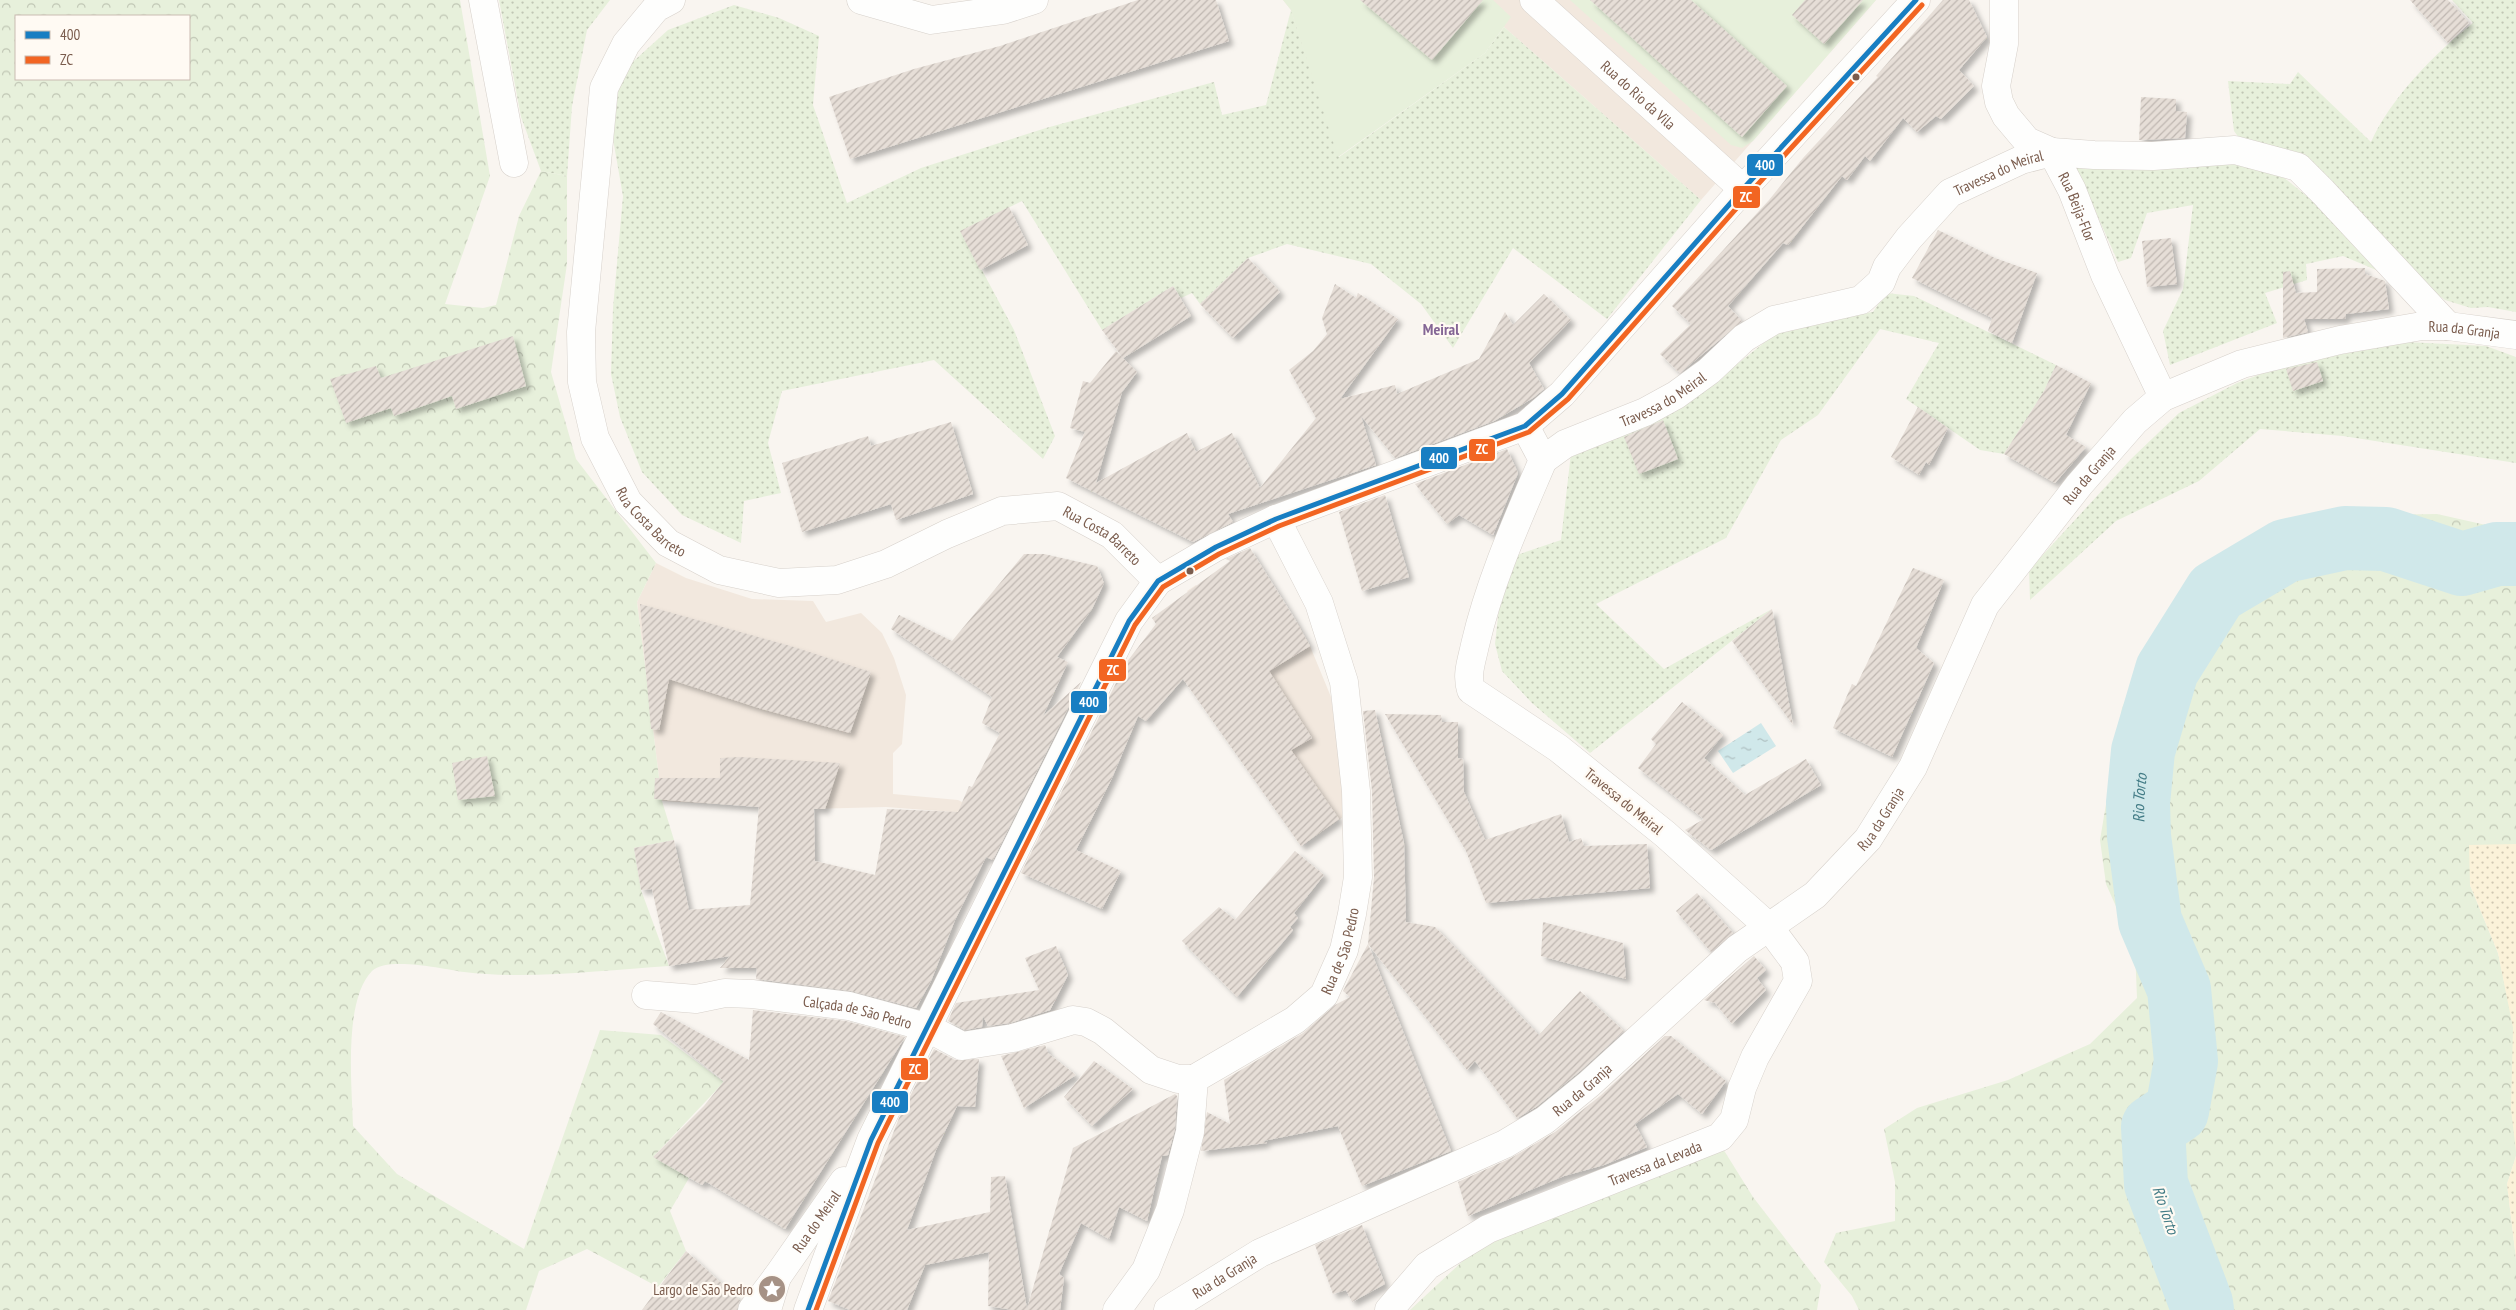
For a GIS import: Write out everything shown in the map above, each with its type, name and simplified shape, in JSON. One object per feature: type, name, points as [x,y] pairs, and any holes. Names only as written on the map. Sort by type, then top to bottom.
[{"type":"street","points":[[483,0],[514,163]]},
{"type":"street","name":"Rua Costa Barreto","points":[[671,0],[656,8],[626,44],[604,88],[581,332],[582,382],[595,438],[628,502],[668,543],[676,548],[719,570],[779,583],[837,580],[886,564],[946,534],[1002,511],[1058,506],[1112,535],[1158,581]]},
{"type":"street","points":[[861,0],[931,20],[1003,10],[1034,0]]},
{"type":"street","name":"Rua do Rio da Vila","points":[[1534,0],[1743,189]]},
{"type":"street","name":"Rua do Meiral","points":[[808,1310],[872,1140],[926,1027],[1129,621],[1158,581],[1216,547],[1276,519],[1525,426],[1562,394],[1743,189],[1916,0]]},
{"type":"street","points":[[2004,0],[2004,44],[1996,86],[2000,102],[2006,116],[2027,141],[2052,152]]},
{"type":"street","name":"Travessa do Meiral","points":[[1769,927],[1665,834],[1558,748],[1470,690],[1468,680],[1481,618],[1507,542],[1543,460],[1565,444],[1645,412],[1676,395],[1709,371],[1744,338],[1774,320],[1860,300],[1881,282],[1887,267],[1909,238],[1950,193],[2021,160],[2052,152],[2094,156],[2153,156],[2235,150],[2298,167],[2448,326]]},
{"type":"street","name":"Rua Beija-Flor","points":[[2052,152],[2072,190],[2105,276],[2164,397]]},
{"type":"street","name":"Rua da Granja","points":[[1168,1310],[1260,1253],[1504,1144],[1545,1120],[1589,1084],[1737,949],[1814,895],[1868,839],[1913,767],[1985,605],[2079,485],[2135,421],[2164,397],[2250,362],[2340,340],[2422,326],[2448,326],[2516,335]]},
{"type":"street","points":[[1525,426],[1543,460]]},
{"type":"street","name":"Rua de São Pedro","points":[[1194,1079],[1294,1020],[1324,995],[1344,950],[1356,886],[1356,791],[1344,682],[1319,603],[1276,519]]},
{"type":"street","name":"Travessa da Levada","points":[[1389,1310],[1427,1266],[1488,1229],[1720,1137],[1734,1120],[1742,1088],[1755,1057],[1798,981],[1795,962],[1769,927]]},
{"type":"street","name":"Calçada de São Pedro","points":[[646,995],[696,999],[724,993],[761,994],[849,1006],[926,1027],[962,1046],[1013,1038],[1072,1020],[1086,1022],[1103,1031],[1151,1070],[1178,1079],[1194,1079]]},
{"type":"street","points":[[1117,1310],[1146,1270],[1170,1210],[1190,1132],[1194,1079]]},
{"type":"street","name":"Rua do Meiral","points":[[777,1277],[872,1140]]},
{"type":"street","points":[[752,1310],[777,1277]]},
{"type":"street","points":[[767,1310],[777,1277]]},
{"type":"shaded area","points":[[1283,0],[1876,0],[1701,200],[1504,27],[1338,157],[1291,10]]},
{"type":"shaded area","points":[[656,563],[686,578],[752,599],[813,601],[826,622],[861,613],[882,633],[894,658],[906,695],[902,744],[893,753],[893,794],[958,800],[1003,822],[953,812],[886,807],[809,809],[662,801],[637,602]]},
{"type":"shaded area","points":[[1196,585],[1241,657],[1297,622],[1310,646],[1331,697],[1341,773],[1343,817],[1301,846],[1191,690],[1187,675],[1210,622],[1187,591]]},
{"type":"green space","points":[[0,0],[460,0],[490,176],[445,304],[483,308],[496,305],[519,216],[541,171],[567,176],[567,264],[551,372],[576,459],[656,563],[637,602],[662,801],[674,840],[634,848],[641,890],[669,966],[540,975],[489,974],[402,964],[390,964],[379,967],[372,971],[363,985],[353,1023],[351,1067],[353,1126],[397,1174],[524,1249],[600,1030],[661,1035],[724,1082],[654,1156],[689,1178],[670,1211],[686,1251],[658,1287],[587,1249],[539,1271],[526,1310],[0,1310]]},
{"type":"green space","points":[[499,0],[610,0],[587,30],[572,106],[567,176],[541,171],[521,117]]},
{"type":"green space","points":[[1283,0],[1493,0],[1511,17],[1485,53],[1338,157],[1291,10]]},
{"type":"green space","points":[[1570,0],[1876,0],[1753,141],[1742,148],[1731,145]]},
{"type":"green space","points":[[2452,0],[2516,0],[2516,312],[2488,307],[2471,308],[2445,300],[2406,271],[2306,163],[2245,146],[2234,131],[2228,81],[2290,84],[2298,72],[2371,142],[2390,109],[2415,77],[2473,23]]},
{"type":"green space","points":[[734,5],[779,18],[819,36],[813,105],[847,203],[921,168],[1046,128],[1214,82],[1222,115],[1266,105],[1291,10],[1339,157],[1485,53],[1504,27],[1701,200],[1607,319],[1513,248],[1453,348],[1421,304],[1371,264],[1287,244],[1248,258],[1200,304],[1192,293],[1181,298],[1173,286],[1102,330],[1022,201],[961,231],[1014,330],[1055,436],[1043,459],[934,360],[782,391],[768,443],[781,493],[744,501],[741,543],[682,515],[642,472],[620,417],[611,374],[613,308],[623,196],[604,88],[668,30]]},
{"type":"green space","points":[[2072,159],[2216,159],[2272,168],[2346,228],[2388,275],[2343,256],[2306,264],[2307,280],[2265,293],[2277,323],[2170,365],[2163,331],[2183,289],[2193,205],[2147,213],[2131,258],[2118,262]]},
{"type":"green space","points":[[1886,293],[1914,296],[2056,365],[2044,391],[2004,454],[1980,450],[1906,399],[1939,343],[1880,329],[1818,415],[1781,440],[1726,538],[1596,604],[1664,669],[1772,609],[1590,753],[1532,703],[1502,671],[1495,644],[1500,598],[1514,556],[1561,540],[1571,453],[1698,395],[1774,335],[1829,319],[1873,312]]},
{"type":"green space","points":[[2406,342],[2486,346],[2516,357],[2516,463],[2343,436],[2260,429],[2199,481],[2116,521],[2030,600],[2029,570],[2131,459],[2179,413],[2237,383],[2285,365]]},
{"type":"green space","points":[[2437,514],[2486,525],[2516,524],[2516,844],[2470,885],[2498,953],[2516,1037],[2516,1156],[2507,1184],[2516,1259],[2516,1310],[1859,1310],[1852,1296],[1824,1262],[1836,1233],[1895,1221],[1895,1182],[1884,1129],[1917,1108],[2008,1080],[2090,1044],[2137,998],[2135,949],[2106,884],[2100,840],[2122,708],[2157,630],[2211,570],[2246,546],[2309,516]]},
{"type":"green space","points":[[1720,1144],[1753,1197],[1821,1285],[1817,1310],[1410,1310],[1466,1258],[1515,1230]]},
{"type":"sand","points":[[2516,844],[2516,1152],[2511,1109],[2513,1028],[2498,953],[2470,885],[2469,845]]},
{"type":"sand","points":[[2516,1156],[2516,1259],[2507,1184]]},
{"type":"water","points":[[1761,723],[1776,746],[1733,773],[1718,751]]},
{"type":"building","points":[[1138,0],[1216,0],[1229,41],[850,159],[829,97],[914,69],[1000,46]]},
{"type":"building","points":[[1360,0],[1483,0],[1432,60]]},
{"type":"building","points":[[1590,0],[1691,0],[1787,86],[1742,137]]},
{"type":"building","points":[[1805,0],[1863,0],[1824,44],[1792,15]]},
{"type":"building","points":[[1943,0],[1969,0],[1987,37],[1959,70],[1974,86],[1941,119],[1936,116],[1917,132],[1903,118],[1870,161],[1865,156],[1847,180],[1842,176],[1788,245],[1783,243],[1728,306],[1742,321],[1680,373],[1660,354],[1691,324],[1672,306],[1769,200],[1803,158],[1878,77],[1876,76]]},
{"type":"building","points":[[2410,0],[2448,0],[2469,23],[2448,43]]},
{"type":"building","points":[[2141,97],[2176,99],[2176,111],[2187,112],[2185,138],[2139,140]]},
{"type":"building","points":[[1009,207],[1028,245],[980,270],[960,231]]},
{"type":"building","points":[[1938,230],[1995,258],[2037,273],[2012,343],[1988,331],[1992,318],[1912,278]]},
{"type":"building","points":[[2171,238],[2177,284],[2147,287],[2142,241]]},
{"type":"building","points":[[1248,258],[1280,292],[1233,338],[1200,304]]},
{"type":"building","points":[[2365,268],[2365,274],[2385,281],[2389,309],[2346,314],[2345,319],[2304,319],[2308,332],[2283,338],[2283,272],[2290,271],[2296,293],[2317,292],[2317,269]]},
{"type":"building","points":[[1335,284],[1356,298],[1358,293],[1398,319],[1340,399],[1395,385],[1397,394],[1479,359],[1505,312],[1513,325],[1544,294],[1571,320],[1529,363],[1544,389],[1533,398],[1494,421],[1395,458],[1361,416],[1376,465],[1228,514],[1233,522],[1193,542],[1066,478],[1085,432],[1070,428],[1083,381],[1090,383],[1116,351],[1137,372],[1122,392],[1096,483],[1187,433],[1196,452],[1232,433],[1260,488],[1316,418],[1289,370],[1313,351],[1327,334],[1322,318]]},
{"type":"building","points":[[1173,286],[1191,316],[1123,358],[1102,330]]},
{"type":"building","points":[[513,336],[526,386],[456,409],[452,396],[394,416],[391,408],[346,423],[330,379],[376,366],[381,378]]},
{"type":"building","points":[[2317,362],[2323,381],[2293,391],[2286,369]]},
{"type":"building","points":[[2056,365],[2091,383],[2066,435],[2086,447],[2055,483],[2004,454],[2044,391]]},
{"type":"building","points":[[1918,407],[1948,428],[1929,465],[1926,462],[1919,475],[1891,457]]},
{"type":"building","points":[[1663,420],[1678,459],[1639,474],[1624,437]]},
{"type":"building","points":[[951,422],[973,494],[896,520],[891,504],[802,532],[782,463],[868,436],[871,446]]},
{"type":"building","points":[[1507,449],[1518,473],[1493,535],[1459,515],[1447,524],[1415,484]]},
{"type":"building","points":[[1385,495],[1409,577],[1362,591],[1339,512]]},
{"type":"building","points":[[1250,548],[1310,646],[1269,671],[1312,738],[1291,750],[1339,819],[1301,846],[1183,679],[1146,721],[1138,716],[1112,778],[1076,850],[1121,871],[1102,909],[1021,873],[1126,663],[1156,624],[1152,618],[1230,561],[1226,559]]},
{"type":"building","points":[[1024,554],[1044,554],[1097,566],[1104,583],[1092,609],[1057,657],[1068,662],[1043,716],[1081,682],[993,860],[986,857],[955,920],[931,981],[916,1008],[851,991],[756,979],[757,968],[720,968],[730,956],[669,966],[652,889],[641,890],[634,848],[674,840],[689,910],[750,905],[759,807],[654,799],[655,778],[720,778],[720,758],[740,757],[840,763],[825,809],[814,809],[815,861],[875,875],[887,809],[958,812],[969,786],[972,787],[1000,733],[982,723],[992,697],[891,629],[899,615],[952,641]]},
{"type":"building","points":[[1913,568],[1944,580],[1916,648],[1934,663],[1892,757],[1833,728],[1852,684],[1856,686]]},
{"type":"building","points":[[640,604],[794,647],[871,672],[850,733],[762,709],[669,679],[659,730],[651,729]]},
{"type":"building","points":[[1772,609],[1793,725],[1732,641]]},
{"type":"building","points":[[1682,702],[1723,735],[1704,758],[1745,795],[1806,759],[1821,785],[1711,850],[1685,830],[1704,819],[1638,768],[1656,744],[1651,739]]},
{"type":"building","points":[[1375,710],[1404,843],[1406,922],[1435,927],[1539,1035],[1580,991],[1624,1031],[1579,1072],[1536,1107],[1517,1118],[1475,1061],[1467,1070],[1368,944],[1374,877],[1372,791],[1363,711]]},
{"type":"building","points":[[1385,714],[1441,715],[1442,722],[1458,722],[1458,758],[1463,759],[1464,792],[1485,840],[1561,814],[1569,842],[1581,838],[1584,846],[1647,844],[1650,888],[1486,903],[1466,851]]},
{"type":"building","points":[[487,756],[495,796],[458,800],[452,763]]},
{"type":"building","points":[[1295,851],[1324,875],[1294,913],[1298,918],[1290,927],[1293,930],[1237,997],[1182,941],[1219,907],[1235,920]]},
{"type":"building","points":[[1697,893],[1733,933],[1711,952],[1676,911]]},
{"type":"building","points":[[1543,922],[1623,943],[1626,979],[1541,956]]},
{"type":"building","points":[[1368,944],[1451,1151],[1362,1186],[1338,1126],[1263,1141],[1267,1143],[1201,1151],[1207,1112],[1230,1124],[1224,1080],[1303,1033],[1335,1005],[1350,997],[1343,991]]},
{"type":"building","points":[[1056,946],[1068,975],[1050,1010],[1010,1023],[988,1026],[983,1016],[982,1027],[965,1030],[948,1021],[956,1003],[1039,990],[1025,958]]},
{"type":"building","points":[[1754,956],[1766,970],[1757,978],[1766,990],[1732,1024],[1715,1003],[1704,1000]]},
{"type":"building","points":[[753,1010],[846,1021],[905,1037],[785,1229],[705,1181],[702,1185],[653,1157],[704,1106],[724,1081],[653,1024],[661,1012],[749,1060]]},
{"type":"building","points":[[1665,1036],[1671,1036],[1726,1081],[1702,1114],[1678,1094],[1635,1124],[1647,1147],[1604,1165],[1564,1176],[1468,1216],[1458,1182],[1511,1158],[1555,1132],[1600,1096]]},
{"type":"building","points":[[1045,1045],[1048,1053],[1076,1075],[1024,1108],[1001,1056]]},
{"type":"building","points":[[934,1049],[955,1060],[979,1059],[975,1107],[957,1106],[936,1150],[907,1230],[990,1212],[991,1177],[1005,1176],[1027,1309],[1073,1148],[1175,1094],[1177,1096],[1175,1129],[1168,1155],[1162,1156],[1147,1221],[1119,1207],[1109,1239],[1081,1223],[1059,1274],[1064,1278],[1060,1310],[1013,1310],[988,1306],[989,1252],[925,1265],[907,1310],[850,1310],[828,1301],[899,1118]]},
{"type":"building","points":[[1094,1061],[1133,1089],[1092,1126],[1064,1097]]},
{"type":"building","points":[[1362,1225],[1385,1284],[1352,1302],[1346,1290],[1333,1294],[1315,1245]]},
{"type":"building","points":[[686,1251],[740,1300],[737,1310],[642,1310]]},
{"type":"waterway","name":"Rio Torto","points":[[2202,1310],[2156,1184],[2153,1127],[2177,1111],[2186,1061],[2179,989],[2150,921],[2139,836],[2138,803],[2143,751],[2167,670],[2216,592],[2285,551],[2345,538],[2386,539],[2462,564],[2497,554],[2516,554]]},
{"type":"transit line","name":"400","points":[[808,1310],[871,1140],[1129,621],[1158,581],[1216,547],[1276,519],[1525,426],[1562,394],[1743,189],[1916,0]]},
{"type":"transit line","name":"ZC","points":[[816,1310],[878,1143],[1135,625],[1163,587],[1219,554],[1279,526],[1529,432],[1568,399],[1749,194],[1922,5]]},
{"type":"place","name":"Largo de São Pedro","points":[[772,1289]]},
{"type":"district","name":"Meiral","points":[[1441,329]]}]
